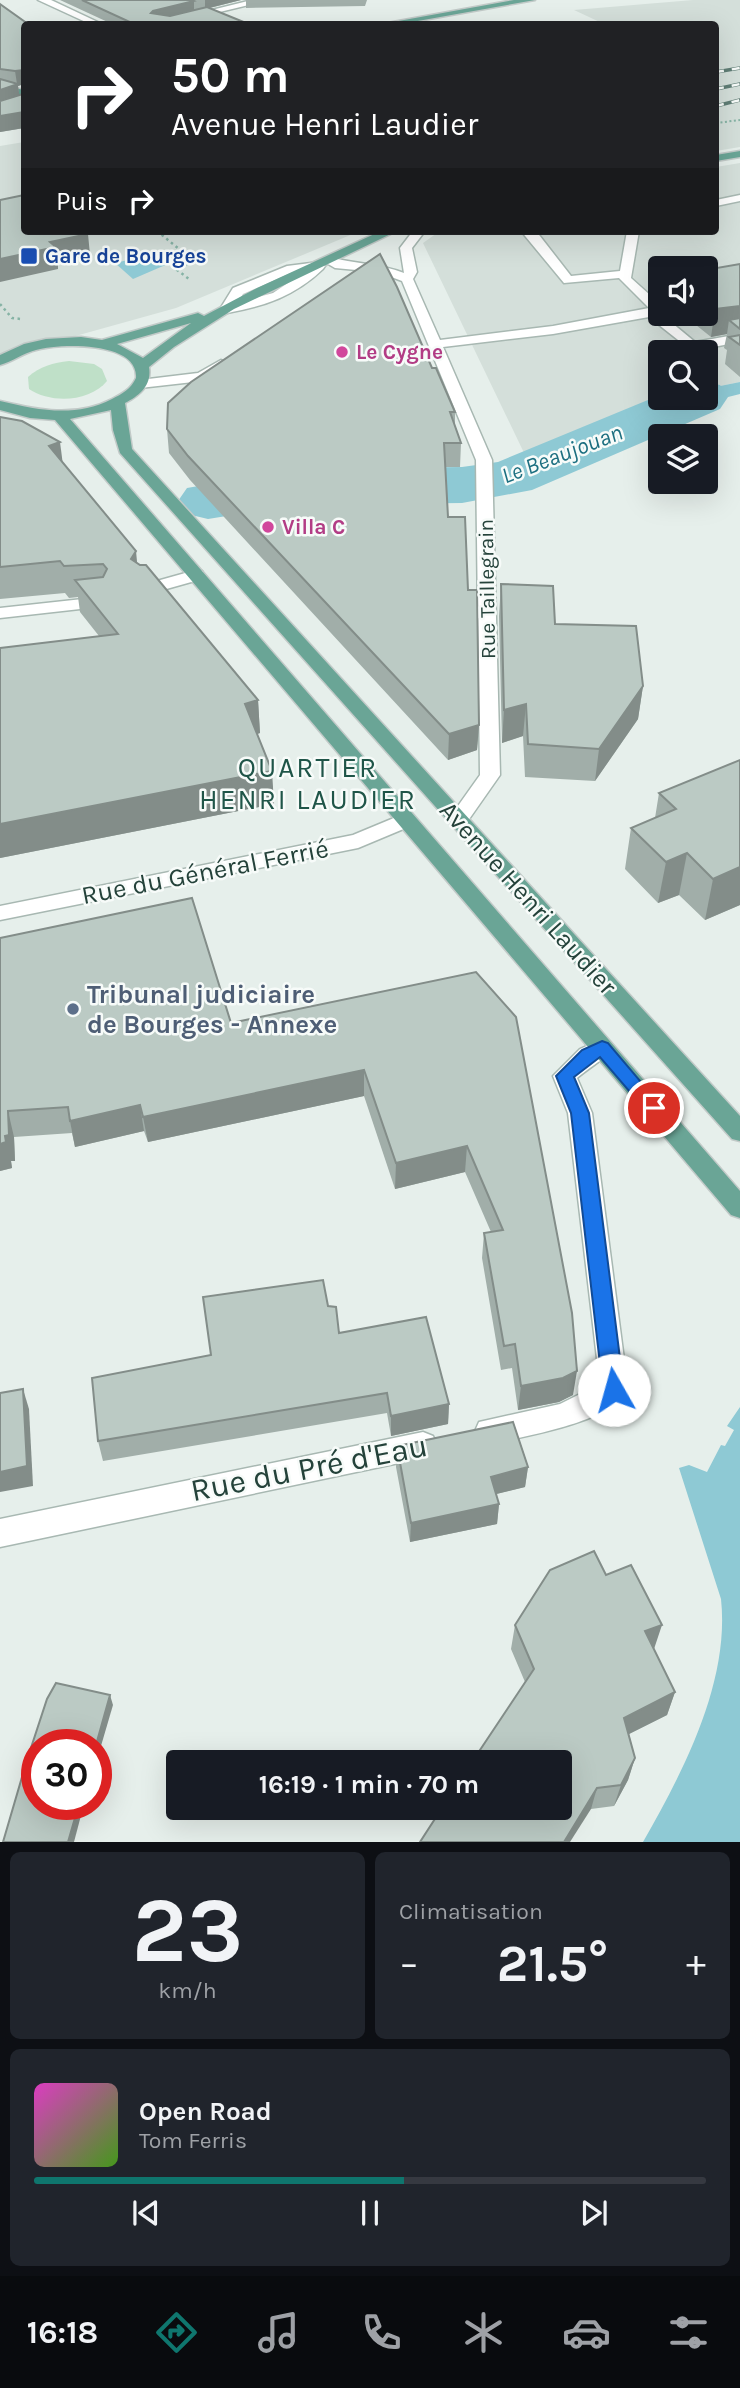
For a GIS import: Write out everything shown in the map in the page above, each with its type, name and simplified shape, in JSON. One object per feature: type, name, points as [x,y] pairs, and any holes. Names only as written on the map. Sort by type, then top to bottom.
[{"type":"main road","points":[[405,21],[530,0]]},
{"type":"main road","points":[[0,88],[21,96]]},
{"type":"main road","points":[[719,158],[740,154]]},
{"type":"main road","points":[[331,267],[384,235]]},
{"type":"main road","points":[[103,344],[227,309]]},
{"type":"main road","points":[[142,366],[164,346],[227,309]]},
{"type":"main road","points":[[0,361],[21,350],[51,343],[103,344],[121,349],[134,357],[142,366],[144,375],[140,384],[118,402],[89,412],[60,416],[34,415],[0,405]]},
{"type":"main road","name":"Avenue Henri Laudier","points":[[118,402],[125,450],[740,1132]]},
{"type":"main road","name":"Avenue Henri Laudier","points":[[60,416],[740,1208]]},
{"type":"street","points":[[43,0],[90,21]]},
{"type":"street","points":[[173,21],[264,0]]},
{"type":"street","points":[[719,202],[740,198]]},
{"type":"street","name":"Rue Taillegrain","points":[[416,235],[405,248],[411,272],[407,279],[437,344],[484,460],[490,775],[458,820]]},
{"type":"street","points":[[530,235],[568,280],[619,274]]},
{"type":"street","points":[[632,235],[625,279],[648,301]]},
{"type":"street","points":[[227,309],[265,302],[295,289],[331,267]]},
{"type":"street","points":[[227,309],[238,291],[291,269],[380,268],[407,279]]},
{"type":"street","points":[[642,295],[648,294]]},
{"type":"street","points":[[437,344],[553,331],[648,314]]},
{"type":"street","points":[[667,326],[692,347],[740,338]]},
{"type":"street","points":[[140,384],[202,377],[234,356]]},
{"type":"street","points":[[145,590],[196,575]]},
{"type":"street","points":[[0,613],[101,602]]},
{"type":"street","name":"Rue du Général Ferrié","points":[[0,913],[358,841],[407,820]]},
{"type":"street","name":"Rue du Pré d'Eau","points":[[0,1533],[564,1416],[614,1390],[580,1113],[565,1076],[588,1055],[602,1048]]},
{"type":"path","points":[[719,123],[740,120]]},
{"type":"path","points":[[163,235],[184,253],[203,254],[177,270],[189,279]]},
{"type":"shaded area","points":[[693,0],[740,0],[740,147],[719,150],[719,21],[598,21],[574,10]]},
{"type":"shaded area","points":[[21,142],[21,235],[350,235],[176,308],[0,357],[0,146]]},
{"type":"shaded area","points":[[740,163],[740,382],[718,386],[718,340],[648,340],[648,410],[659,410],[526,457],[423,243],[434,235],[719,235],[719,166]]},
{"type":"green space","points":[[69,361],[94,364],[102,369],[107,381],[100,388],[81,397],[59,399],[29,389],[28,377],[37,370]]},
{"type":"water","points":[[158,253],[170,263],[133,279],[115,263]]},
{"type":"water","points":[[740,382],[740,394],[718,400],[718,386]]},
{"type":"water","points":[[659,410],[684,410],[654,424],[648,424],[648,427],[512,492],[509,463]]},
{"type":"water","points":[[740,1407],[740,1842],[643,1842],[688,1756],[700,1725],[711,1694],[722,1630],[721,1599],[679,1468],[689,1465],[707,1472],[721,1445],[725,1446],[734,1430],[727,1426]]},
{"type":"building","points":[[82,0],[192,0],[194,1],[151,13],[170,16],[207,7],[241,21],[128,21]]},
{"type":"building","points":[[0,4],[24,21],[21,21],[21,70],[0,69]]},
{"type":"building","points":[[0,79],[18,84],[0,90]]},
{"type":"building","points":[[21,95],[21,112],[0,116],[0,101]]},
{"type":"building","points":[[21,196],[21,235],[83,235],[50,242],[56,247],[0,259],[0,200]]},
{"type":"building","points":[[380,254],[455,412],[450,412],[461,443],[444,443],[448,517],[465,517],[468,590],[477,590],[479,725],[449,734],[188,456],[167,429],[168,403],[191,382]]},
{"type":"building","points":[[740,264],[740,306],[718,309],[718,268]]},
{"type":"building","points":[[740,318],[740,329],[729,320]]},
{"type":"building","points":[[740,335],[740,345],[729,337]]},
{"type":"building","points":[[0,417],[22,421],[60,442],[49,446],[136,551],[131,559],[140,565],[146,565],[258,700],[245,704],[272,771],[0,824],[0,648],[118,634],[75,580],[103,577],[107,569],[103,564],[64,566],[60,561],[0,567]]},
{"type":"building","points":[[501,584],[553,586],[555,624],[636,626],[643,686],[599,749],[528,744],[526,704],[504,710]]},
{"type":"building","points":[[740,760],[740,867],[713,879],[687,853],[666,862],[631,828],[676,809],[659,793]]},
{"type":"building","points":[[192,898],[231,1023],[476,972],[516,1017],[572,1313],[577,1371],[563,1378],[521,1386],[515,1344],[504,1346],[484,1233],[503,1230],[467,1146],[396,1163],[364,1070],[143,1117],[140,1105],[70,1121],[68,1107],[8,1111],[9,1135],[5,1136],[6,1142],[0,1144],[0,938]]},
{"type":"building","points":[[323,1280],[328,1306],[336,1307],[339,1333],[426,1317],[449,1404],[391,1416],[387,1393],[98,1441],[92,1378],[211,1355],[203,1297]]},
{"type":"building","points":[[23,1389],[27,1466],[0,1472],[0,1393]]},
{"type":"building","points":[[513,1422],[528,1467],[491,1477],[499,1504],[411,1523],[397,1446]]},
{"type":"building","points":[[594,1551],[606,1575],[631,1565],[662,1625],[645,1631],[675,1692],[624,1718],[635,1758],[621,1785],[597,1788],[564,1842],[420,1842],[434,1820],[572,1820],[572,1750],[480,1750],[534,1669],[515,1625],[550,1570]]},
{"type":"building","points":[[56,1683],[110,1695],[100,1729],[37,1729],[47,1699]]},
{"type":"building","points":[[21,1780],[21,1820],[74,1820],[68,1842],[3,1842]]},
{"type":"waterway","name":"Le Beaujouan","points":[[208,501],[296,487],[462,485],[511,478],[671,410]]},
{"type":"railway","points":[[719,72],[740,68]]},
{"type":"railway","points":[[719,88],[740,84]]},
{"type":"railway","points":[[719,105],[740,100]]},
{"type":"place","name":"Gare de Bourges","points":[[29,256]]},
{"type":"place","name":"Le Cygne","points":[[342,352]]},
{"type":"place","name":"Villa C","points":[[268,527]]},
{"type":"place","name":"Tribunal judiciaire de Bourges - Annexe","points":[[73,1009]]},
{"type":"district","name":"QUARTIER HENRI LAUDIER","points":[[308,783]]},
{"type":"route","points":[[614,1390],[580,1113],[565,1076],[588,1055],[602,1048],[654,1108]]}]
